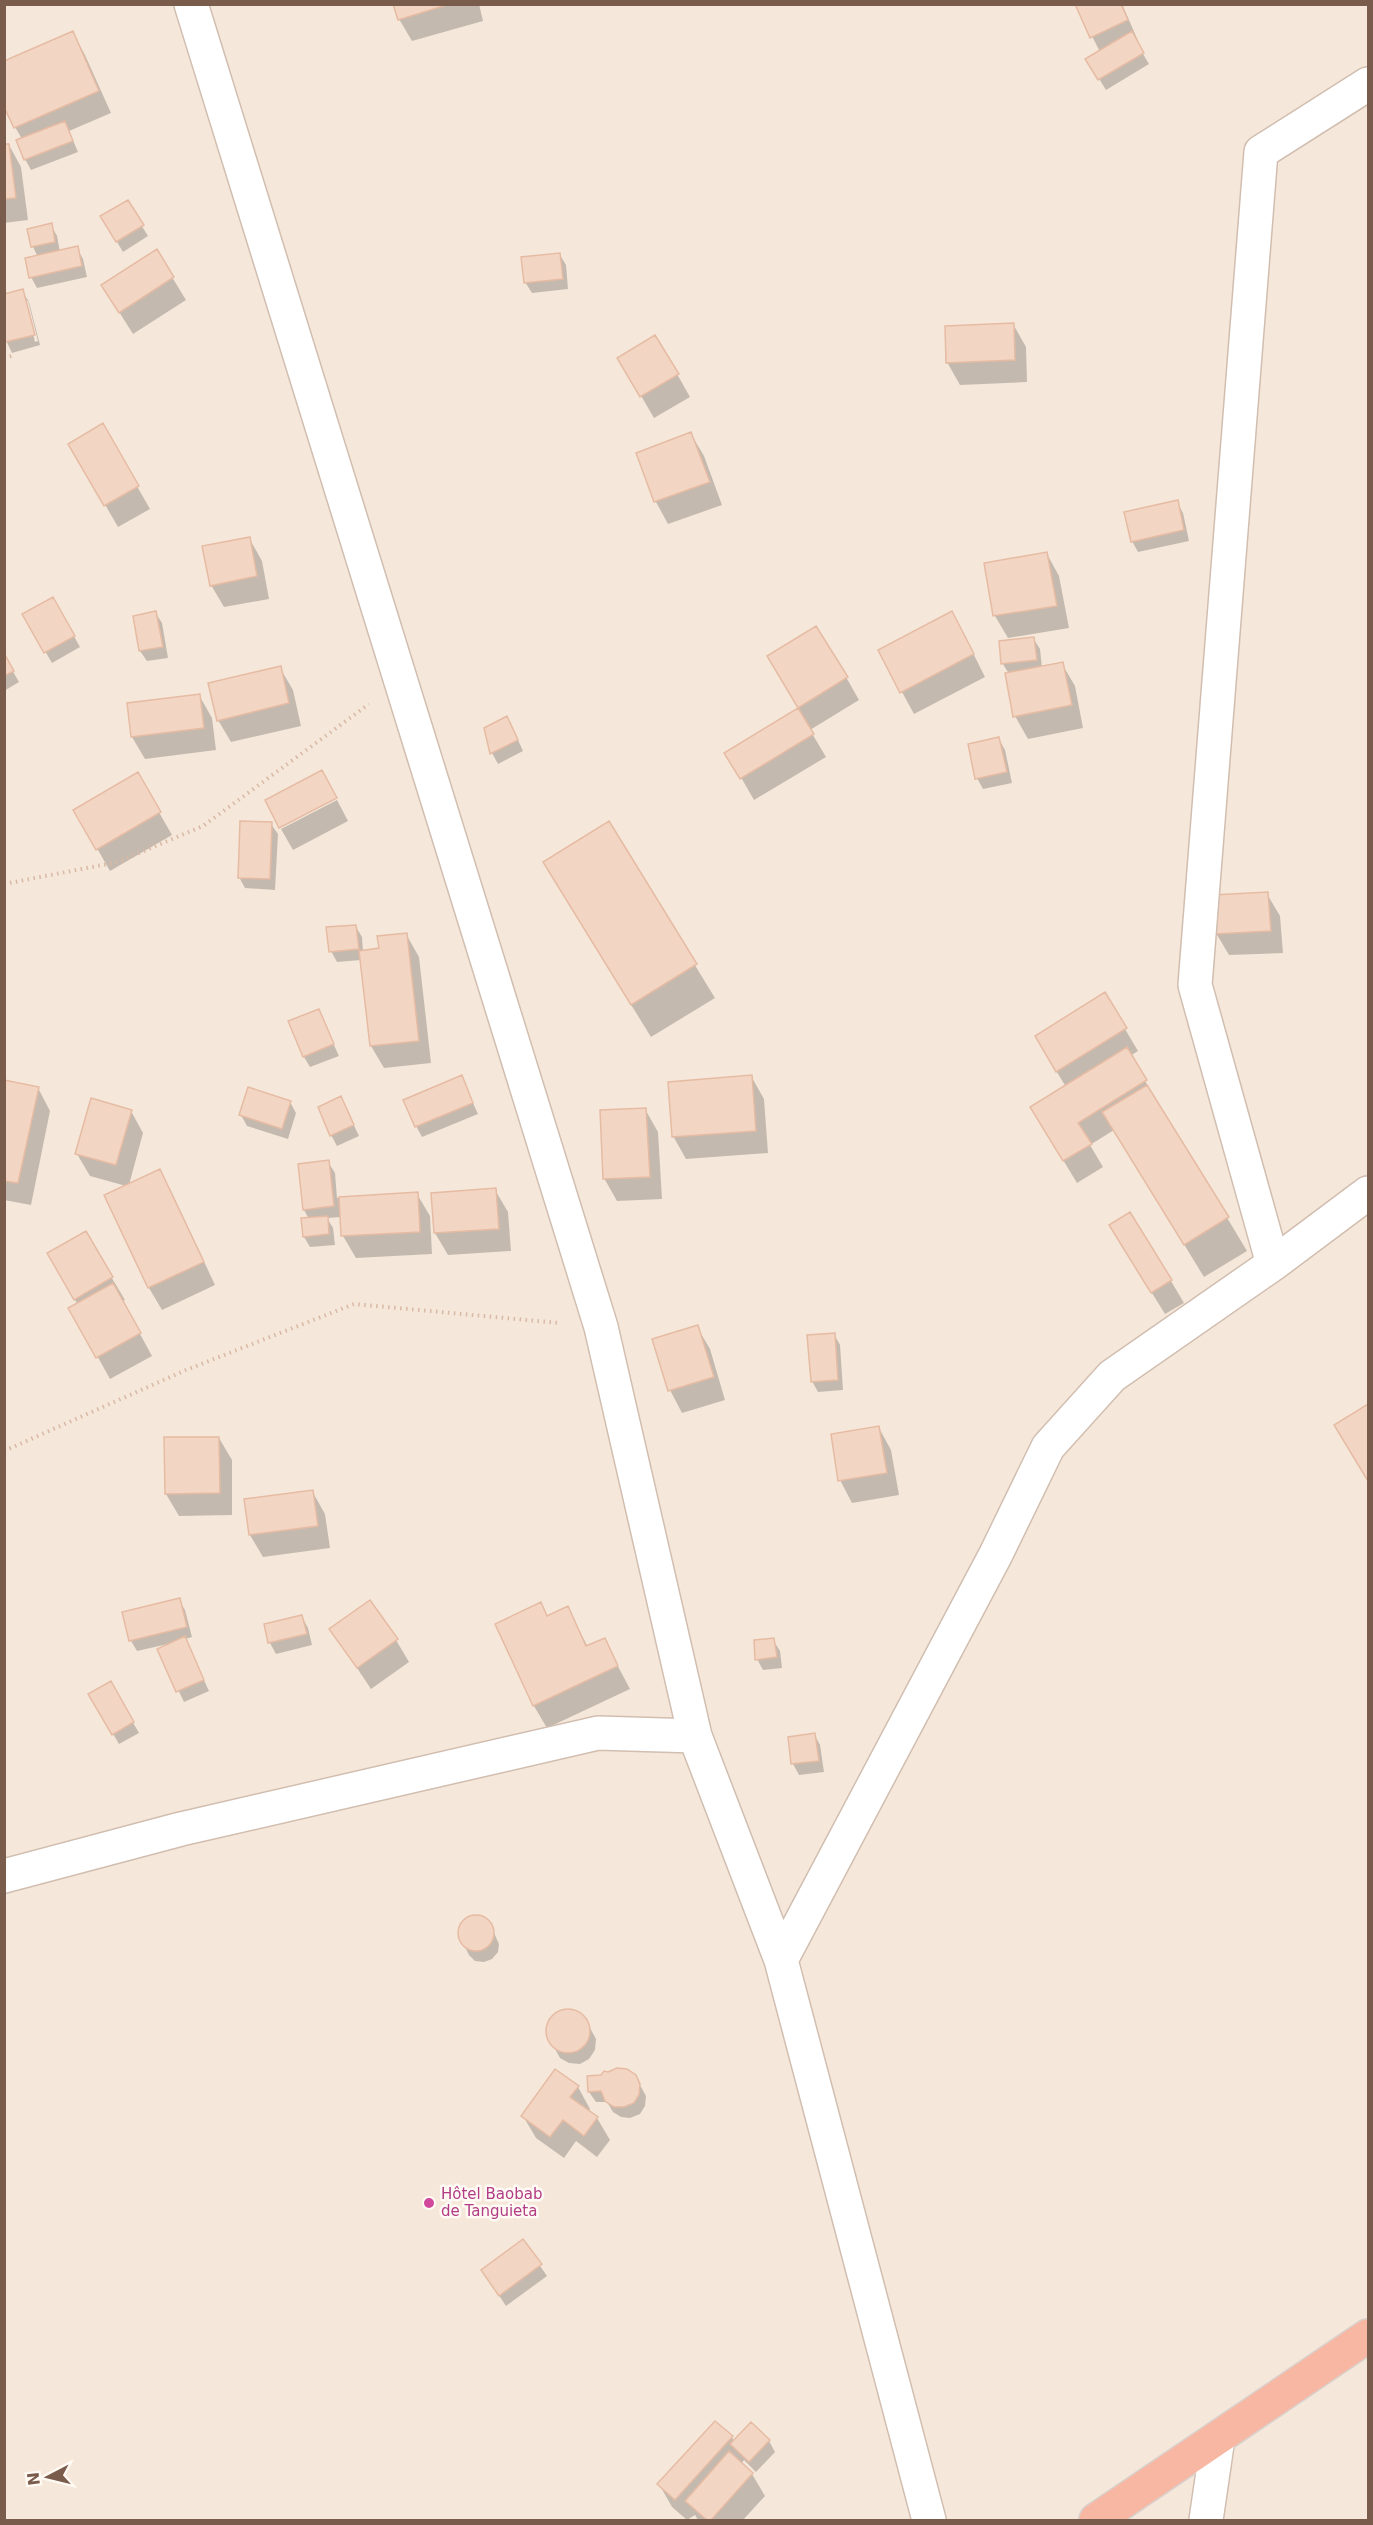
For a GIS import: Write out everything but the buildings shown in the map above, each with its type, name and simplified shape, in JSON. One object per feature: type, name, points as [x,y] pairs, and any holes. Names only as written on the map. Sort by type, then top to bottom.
[{"type":"highway","points":[[1096,2520],[1368,2336]]},
{"type":"street","points":[[190,4],[601,1327],[695,1736],[781,1960],[929,2520]]},
{"type":"street","points":[[1273,1264],[1196,985],[1261,152],[1368,84]]},
{"type":"street","points":[[781,1960],[996,1554],[1048,1447],[1112,1376],[1273,1264],[1368,1193]]},
{"type":"street","points":[[4,1876],[181,1829],[598,1733],[695,1736]]},
{"type":"street","points":[[1206,2520],[1218,2438]]},
{"type":"path","points":[[4,358],[12,356]]},
{"type":"path","points":[[4,884],[118,862],[203,826],[401,680]]},
{"type":"path","points":[[4,1451],[186,1370],[354,1304],[601,1327]]},
{"type":"shaded area","points":[[5,5],[1368,5],[1368,2520],[5,2520]]},
{"type":"place","name":"Hôtel Baobab de Tanguieta","points":[[429,2203]]}]
